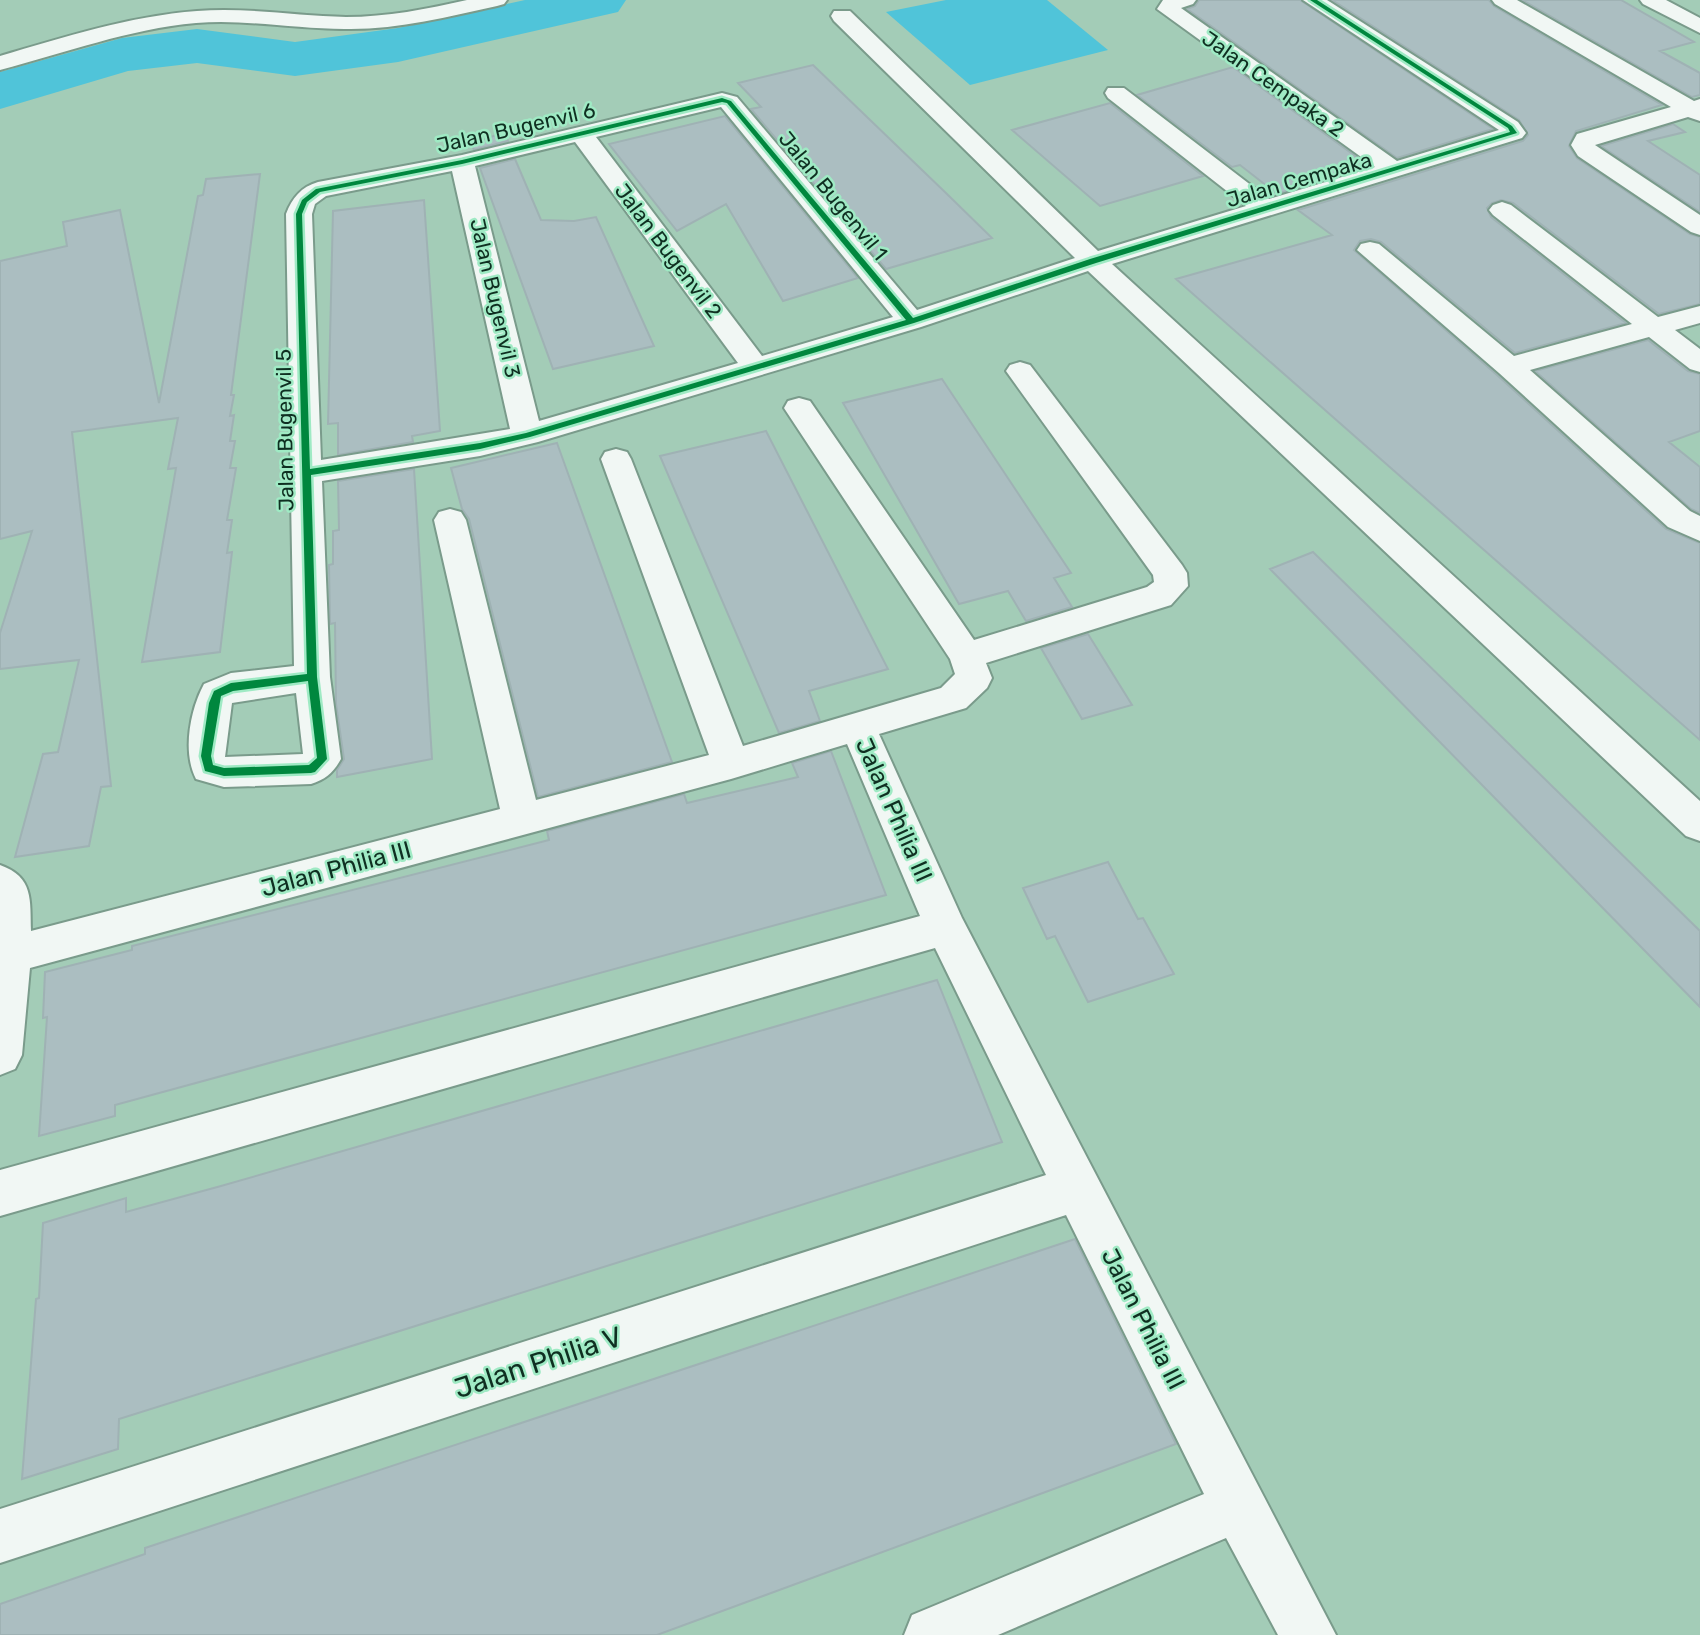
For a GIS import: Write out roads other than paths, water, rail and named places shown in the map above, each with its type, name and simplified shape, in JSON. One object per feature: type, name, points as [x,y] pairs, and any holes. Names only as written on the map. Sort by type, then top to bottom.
[{"type":"street","points":[[0,63],[84,38],[151,23],[241,8],[347,23],[401,19],[497,0]]},
{"type":"street","name":"Jalan Cempaka 2","points":[[1186,0],[1169,5],[1168,9],[1396,171]]},
{"type":"street","name":"Jalan Cempaka","points":[[305,473],[480,446],[527,435],[911,321],[1093,261],[1514,133],[1510,127],[1312,0]]},
{"type":"street","points":[[1502,0],[1697,110]]},
{"type":"street","points":[[1650,0],[1700,27]]},
{"type":"street","points":[[842,16],[1093,261],[1700,825]]},
{"type":"street","points":[[1116,93],[1265,209]]},
{"type":"street","name":"Jalan Bugenvil 6","points":[[318,190],[462,162],[722,100]]},
{"type":"street","name":"Jalan Bugenvil 1","points":[[722,100],[734,105],[911,321]]},
{"type":"street","points":[[1697,110],[1585,139],[1583,145],[1587,151],[1700,227]]},
{"type":"street","name":"Jalan Bugenvil 2","points":[[580,133],[755,368]]},
{"type":"street","name":"Jalan Bugenvil 3","points":[[462,162],[527,435]]},
{"type":"street","name":"Jalan Bugenvil 5","points":[[312,677],[299,215],[304,201],[318,190]]},
{"type":"street","points":[[1502,210],[1700,363]]},
{"type":"street","points":[[1370,250],[1509,367],[1679,519],[1700,530]]},
{"type":"street","points":[[1509,367],[1700,314]]},
{"type":"street","points":[[966,656],[1159,596],[1171,586],[1170,573],[1020,371]]},
{"type":"street","points":[[799,408],[966,656],[974,678],[953,698],[858,728]]},
{"type":"street","points":[[616,459],[731,764]]},
{"type":"street","points":[[450,520],[522,819]]},
{"type":"street","name":"Jalan Philia III","points":[[11,955],[858,728],[945,927],[1238,1506],[1308,1635]]},
{"type":"street","points":[[0,882],[10,892],[11,955],[0,1055]]},
{"type":"street","points":[[0,1193],[945,927]]},
{"type":"street","name":"Jalan Philia V","points":[[0,1536],[1077,1188]]},
{"type":"street","points":[[932,1635],[1238,1506]]},
{"type":"water","points":[[946,0],[1047,0],[1108,50],[970,85],[886,12]]},
{"type":"waterway","points":[[0,91],[122,55],[197,46],[295,59],[398,45],[599,0]]}]
